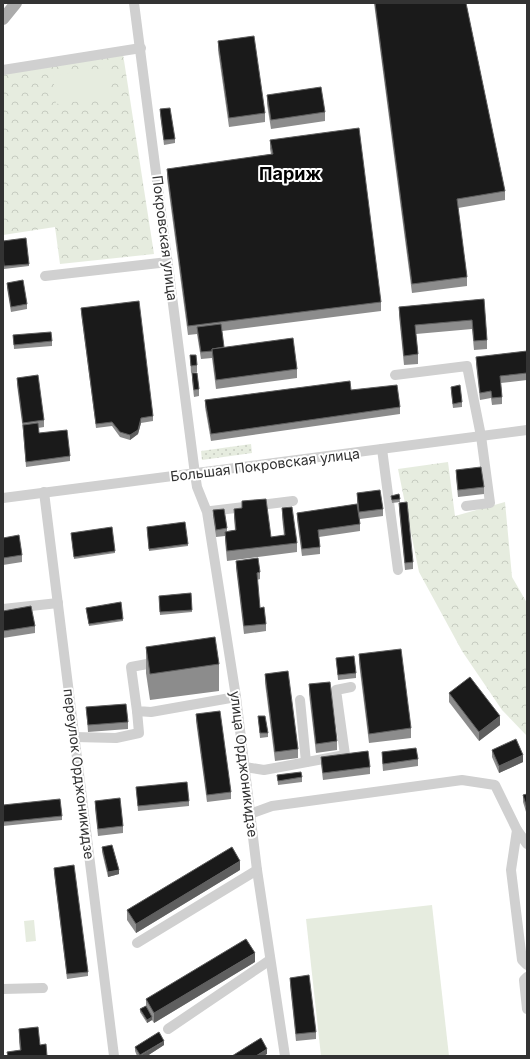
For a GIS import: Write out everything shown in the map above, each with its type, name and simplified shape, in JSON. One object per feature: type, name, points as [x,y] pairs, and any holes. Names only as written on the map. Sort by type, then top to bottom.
[{"type":"main road","points":[[3,19],[16,3]]},
{"type":"street","name":"Покровская улица","points":[[134,3],[195,474]]},
{"type":"street","points":[[3,70],[141,48]]},
{"type":"street","points":[[44,276],[168,262]]},
{"type":"street","points":[[395,375],[467,366],[481,436],[490,503],[466,506]]},
{"type":"street","name":"Большая Покровская улица","points":[[3,498],[527,430]]},
{"type":"street","points":[[386,449],[398,570]]},
{"type":"street","name":"улица Орджоникидзе","points":[[195,474],[207,512],[223,651],[236,697],[257,870],[285,1056]]},
{"type":"street","name":"переулок Орджоникидзе","points":[[44,492],[114,1056]]},
{"type":"street","points":[[207,512],[293,501]]},
{"type":"street","points":[[3,609],[58,603]]},
{"type":"street","points":[[75,737],[116,738],[139,733],[131,667],[167,660]]},
{"type":"street","points":[[244,767],[264,770],[345,755],[336,690],[351,688]]},
{"type":"street","points":[[137,711],[151,712],[236,697]]},
{"type":"street","points":[[300,700],[306,762]]},
{"type":"street","points":[[250,814],[272,806],[462,780],[495,785],[517,830],[527,844]]},
{"type":"street","points":[[517,830],[511,870],[522,960],[527,966]]},
{"type":"street","points":[[137,943],[257,870]]},
{"type":"street","points":[[168,1029],[270,960]]},
{"type":"street","points":[[527,977],[524,980],[527,1009]]},
{"type":"street","points":[[3,989],[43,988]]},
{"type":"green space","points":[[123,54],[154,254],[60,264],[55,227],[3,235],[3,72]]},
{"type":"green space","points":[[108,68],[112,97],[56,104],[53,75]]},
{"type":"green space","points":[[251,444],[252,453],[202,460],[201,451]]},
{"type":"green space","points":[[448,462],[455,516],[505,502],[512,577],[527,603],[527,736],[502,710],[462,651],[419,572],[398,469]]},
{"type":"green space","points":[[432,905],[449,1056],[321,1056],[306,919]]},
{"type":"green space","points":[[34,920],[36,941],[26,942],[24,921]]},
{"type":"building","points":[[375,3],[466,3],[505,191],[457,199],[467,277],[412,284]]},
{"type":"building","points":[[254,36],[265,113],[229,118],[218,41]]},
{"type":"building","points":[[321,87],[325,112],[271,120],[267,95]]},
{"type":"building","points":[[170,108],[175,139],[164,140],[160,109]]},
{"type":"building","points":[[359,128],[381,302],[188,326],[167,169],[273,154],[270,140]]},
{"type":"building","points":[[26,238],[29,264],[4,266],[3,241]]},
{"type":"building","points":[[23,280],[27,304],[11,307],[7,283]]},
{"type":"building","points":[[484,299],[487,340],[474,341],[472,320],[415,325],[418,354],[404,356],[399,307]]},
{"type":"building","points":[[139,301],[153,416],[141,418],[138,430],[130,435],[120,432],[112,422],[96,424],[81,308]]},
{"type":"building","points":[[221,324],[224,347],[212,349],[212,351],[201,352],[197,327]]},
{"type":"building","points":[[51,332],[52,341],[14,345],[13,335]]},
{"type":"building","points":[[293,338],[297,369],[216,380],[212,349]]},
{"type":"building","points":[[527,351],[527,373],[500,376],[502,397],[492,398],[491,391],[480,393],[476,357]]},
{"type":"building","points":[[190,355],[196,355],[197,365],[191,366]]},
{"type":"building","points":[[192,373],[197,373],[199,389],[194,390]]},
{"type":"building","points":[[38,375],[44,420],[23,423],[17,378]]},
{"type":"building","points":[[350,381],[351,390],[397,385],[400,407],[211,434],[205,400]]},
{"type":"building","points":[[460,385],[462,402],[453,404],[451,387]]},
{"type":"building","points":[[38,423],[39,433],[67,430],[70,456],[26,462],[23,425]]},
{"type":"building","points":[[481,467],[484,487],[458,490],[456,470]]},
{"type":"building","points":[[380,490],[383,509],[359,512],[357,493]]},
{"type":"building","points":[[399,494],[400,499],[392,500],[391,496]]},
{"type":"building","points":[[266,499],[271,537],[285,535],[282,508],[292,507],[297,543],[227,551],[225,532],[236,530],[234,509],[242,508],[242,501]]},
{"type":"building","points":[[407,502],[413,562],[405,563],[399,503]]},
{"type":"building","points":[[357,504],[360,524],[318,530],[320,547],[302,549],[297,513]]},
{"type":"building","points":[[224,509],[227,528],[216,530],[213,510]]},
{"type":"building","points":[[185,522],[188,544],[149,549],[147,527]]},
{"type":"building","points":[[112,527],[115,551],[74,557],[71,533]]},
{"type":"building","points":[[19,535],[22,555],[3,558],[3,538]]},
{"type":"building","points":[[258,558],[260,572],[257,573],[260,608],[264,607],[266,624],[244,626],[236,561]]},
{"type":"building","points":[[191,593],[192,610],[160,612],[159,596]]},
{"type":"building","points":[[121,602],[123,619],[89,624],[86,608]]},
{"type":"building","points":[[31,606],[35,626],[3,631],[3,611]]},
{"type":"building","points":[[215,637],[219,664],[150,674],[146,647]]},
{"type":"building","points":[[401,649],[411,728],[369,734],[359,654]]},
{"type":"building","points":[[354,656],[356,673],[338,675],[336,658]]},
{"type":"building","points":[[288,671],[298,749],[275,752],[265,674]]},
{"type":"building","points":[[470,677],[500,716],[479,732],[449,693]]},
{"type":"building","points":[[330,682],[337,741],[316,744],[309,684]]},
{"type":"building","points":[[126,704],[128,722],[88,725],[86,707]]},
{"type":"building","points":[[220,711],[231,792],[207,795],[196,714]]},
{"type":"building","points":[[258,716],[265,716],[268,733],[260,733]]},
{"type":"building","points":[[516,739],[523,755],[499,766],[492,750]]},
{"type":"building","points":[[416,748],[418,759],[383,764],[382,752]]},
{"type":"building","points":[[368,751],[370,767],[323,773],[321,757]]},
{"type":"building","points":[[301,772],[302,777],[278,781],[277,775]]},
{"type":"building","points":[[187,782],[189,801],[138,806],[136,787]]},
{"type":"building","points":[[527,794],[527,808],[523,795]]},
{"type":"building","points":[[120,798],[123,826],[98,829],[95,801]]},
{"type":"building","points":[[60,799],[62,816],[3,822],[3,805]]},
{"type":"building","points":[[112,845],[119,870],[108,872],[102,847]]},
{"type":"building","points":[[232,847],[240,861],[136,924],[127,910]]},
{"type":"building","points":[[74,865],[88,972],[67,974],[54,868]]},
{"type":"building","points":[[246,939],[255,953],[154,1013],[146,999]]},
{"type":"building","points":[[309,975],[316,1032],[296,1034],[290,978]]},
{"type":"building","points":[[146,1006],[152,1017],[147,1020],[140,1009]]},
{"type":"building","points":[[38,1027],[40,1045],[46,1044],[47,1056],[8,1056],[7,1052],[21,1050],[19,1029]]},
{"type":"building","points":[[159,1032],[164,1041],[140,1055],[135,1047]]},
{"type":"building","points":[[261,1038],[267,1049],[256,1056],[232,1056]]},
{"type":"district","name":"Париж","points":[[290,174]]}]
